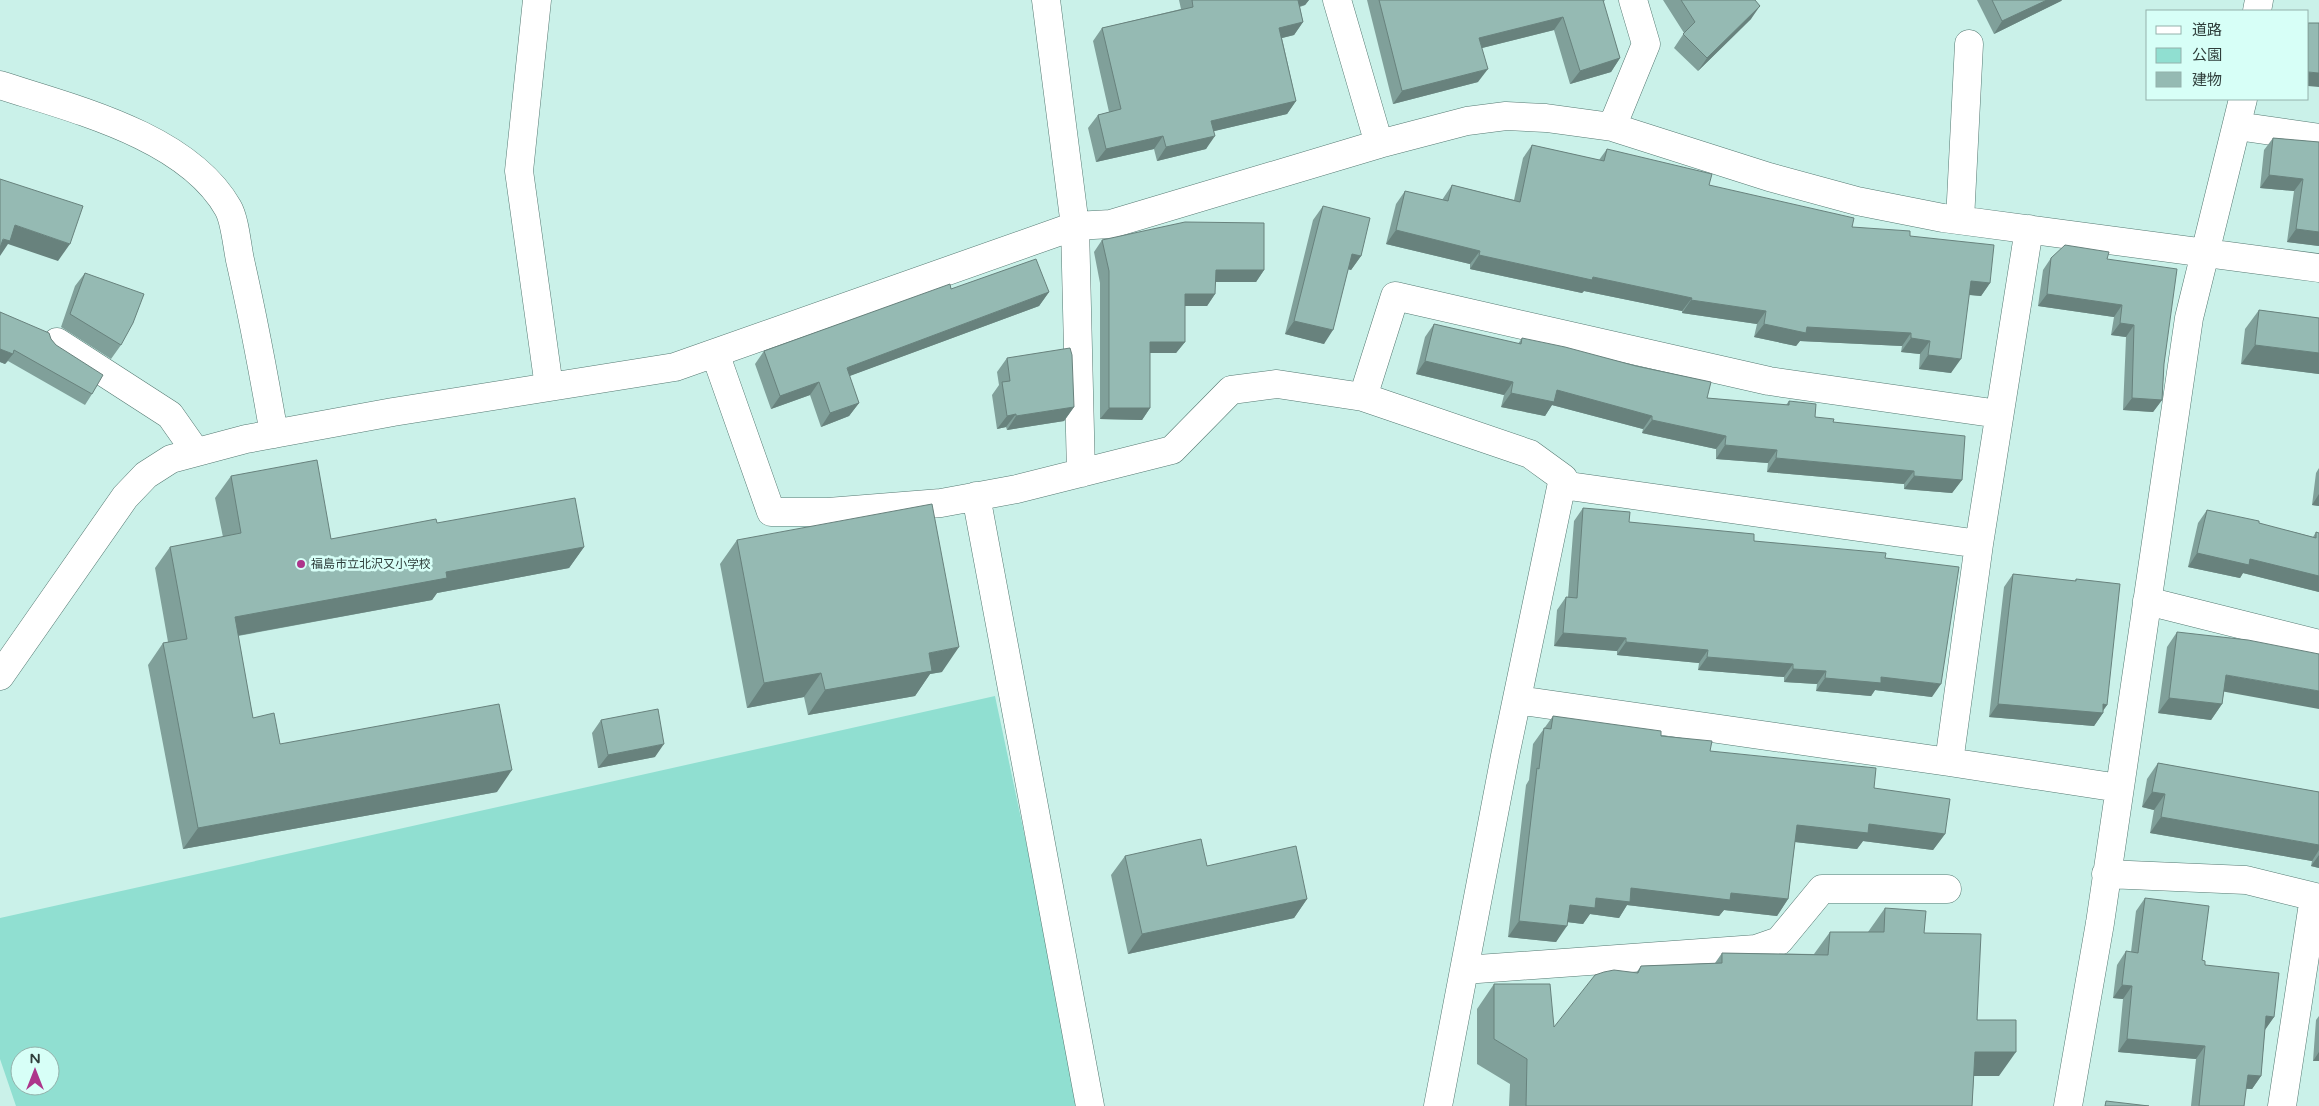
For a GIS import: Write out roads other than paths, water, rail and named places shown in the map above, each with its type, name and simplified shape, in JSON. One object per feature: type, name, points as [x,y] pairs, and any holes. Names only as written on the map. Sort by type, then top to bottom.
[{"type":"street","points":[[537,0],[519,171],[550,387]]},
{"type":"street","points":[[1046,0],[1075,226],[1081,473]]},
{"type":"street","points":[[1337,0],[1379,144]]},
{"type":"street","points":[[1612,128],[1646,44],[1633,0]]},
{"type":"street","points":[[1960,220],[1969,44]]},
{"type":"street","points":[[0,86],[108,120],[178,155],[207,180],[229,209],[255,326],[274,434]]},
{"type":"street","points":[[2068,1106],[2100,923],[2189,318],[2243,100]]},
{"type":"street","points":[[0,676],[126,497],[146,474],[171,459],[274,434],[393,412],[675,367],[1075,226],[1111,224],[1379,144],[1467,121],[1506,116],[1546,118],[1612,128],[1769,177],[1856,201],[1960,220],[2319,268]]},
{"type":"street","points":[[2237,126],[2319,138]]},
{"type":"street","points":[[1949,762],[1979,544],[2029,229]]},
{"type":"street","points":[[1363,397],[1394,296],[1768,381],[1999,414]]},
{"type":"street","points":[[57,342],[170,415],[196,452]]},
{"type":"street","points":[[715,353],[771,512],[828,512],[941,503],[1017,489],[1172,450],[1231,390],[1277,384],[1363,397],[1530,454],[1563,478],[1517,700],[1438,1106]]},
{"type":"street","points":[[1562,485],[1979,544]]},
{"type":"street","points":[[976,496],[1090,1106]]},
{"type":"street","points":[[2147,600],[2319,644]]},
{"type":"street","points":[[1517,700],[2120,788]]},
{"type":"street","points":[[2106,880],[2246,880],[2316,897],[2282,1106]]},
{"type":"street","points":[[1464,970],[1756,949],[1779,941],[1822,890],[1947,890]]},
{"type":"place","name":"福島市立北沢又小学校","points":[[301,564]]}]
